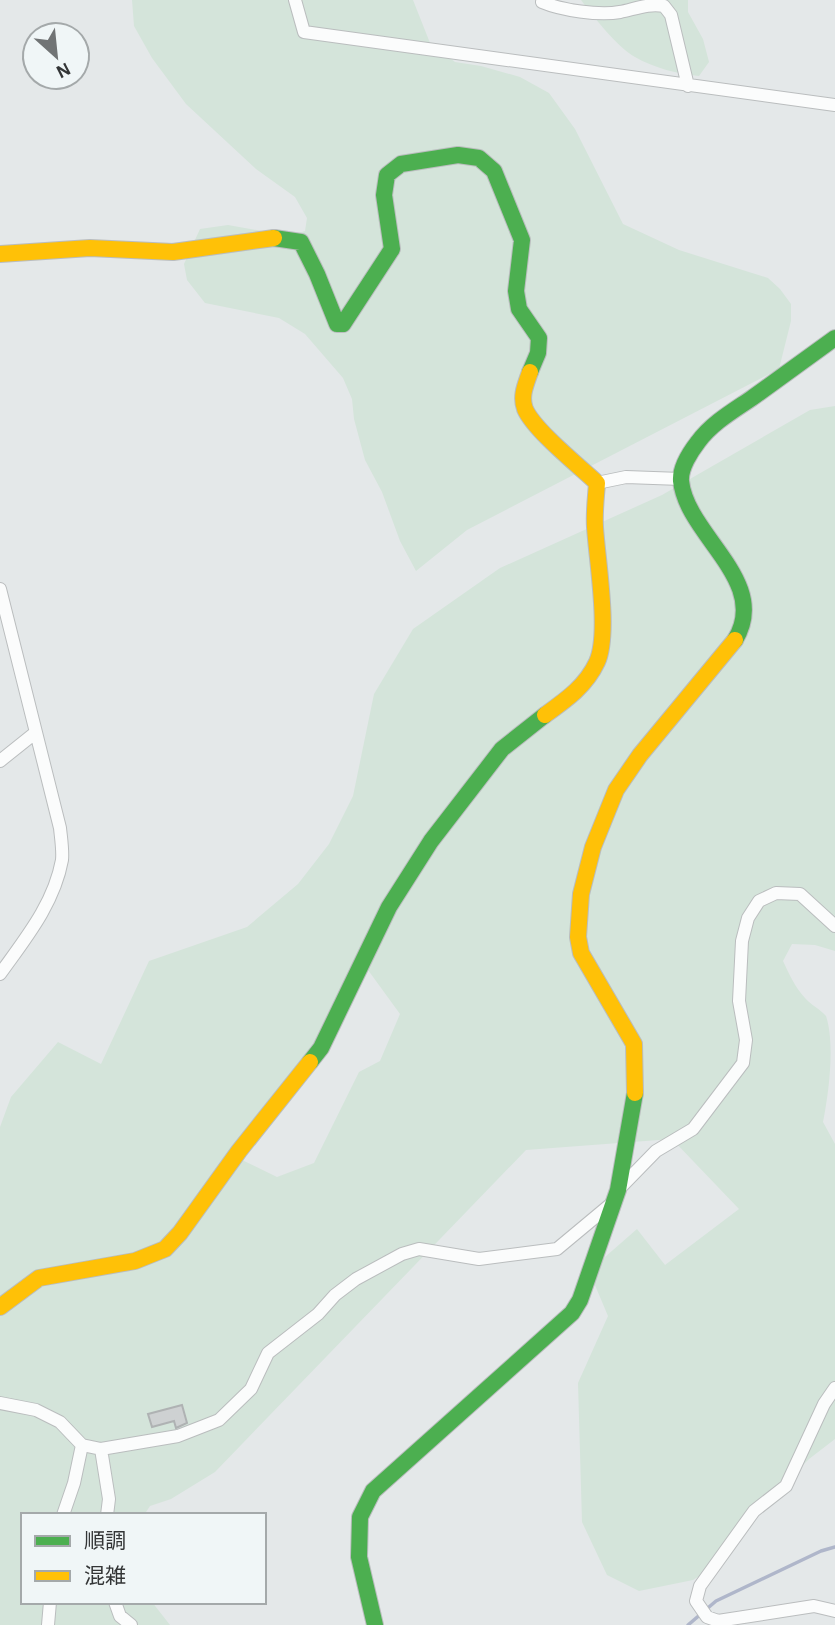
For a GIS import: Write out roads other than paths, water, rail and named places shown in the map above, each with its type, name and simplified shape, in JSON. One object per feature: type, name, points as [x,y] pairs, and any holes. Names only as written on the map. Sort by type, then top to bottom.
[{"type":"street","points":[[295,0],[304,32],[835,105]]},
{"type":"street","points":[[543,0],[542,2],[557,9],[616,13],[655,4],[664,6],[671,15],[688,86]]},
{"type":"street","points":[[0,254],[100,248],[171,252],[207,249],[275,236],[294,239],[301,242],[312,263],[337,324],[343,324],[392,249],[384,195],[387,175],[401,164],[458,155],[479,158],[494,172],[522,240],[516,291],[519,309],[539,338],[538,353],[523,391],[525,408],[535,424],[597,483],[595,522],[603,634],[599,659],[588,679],[571,697],[532,723],[502,748],[431,841],[389,907],[321,1048],[239,1151],[180,1233],[165,1249],[135,1261],[39,1278],[0,1307]]},
{"type":"street","points":[[375,1625],[359,1557],[360,1517],[373,1491],[572,1313],[580,1300],[617,1194],[636,1084],[635,1052],[634,1044],[612,1004],[596,984],[580,951],[576,926],[584,881],[601,825],[617,788],[742,627],[743,605],[739,586],[730,568],[702,531],[687,502],[681,479],[696,443],[723,419],[835,338]]},
{"type":"street","points":[[597,483],[626,477],[681,479]]},
{"type":"street","points":[[0,589],[60,828],[62,858],[54,891],[32,930],[0,974]]},
{"type":"street","points":[[0,761],[35,733]]},
{"type":"street","points":[[0,1403],[36,1410],[60,1422],[82,1445],[101,1449],[178,1436],[219,1420],[251,1388],[268,1353],[318,1314],[335,1295],[356,1279],[402,1254],[419,1249],[479,1259],[557,1249],[617,1194],[656,1152],[693,1129],[743,1063],[746,1040],[739,1001],[742,941],[748,918],[759,901],[776,893],[800,894],[835,926]]},
{"type":"street","points":[[835,1388],[824,1404],[786,1486],[754,1511],[699,1586],[696,1601],[707,1618],[718,1621],[814,1606],[835,1611]]},
{"type":"street","points":[[63,1513],[74,1483],[82,1445]]},
{"type":"street","points":[[101,1449],[109,1499],[107,1513]]},
{"type":"street","points":[[48,1625],[50,1604]]},
{"type":"street","points":[[116,1604],[120,1615],[131,1625]]},
{"type":"waterway","points":[[688,1625],[716,1601],[821,1551],[835,1547]]}]
